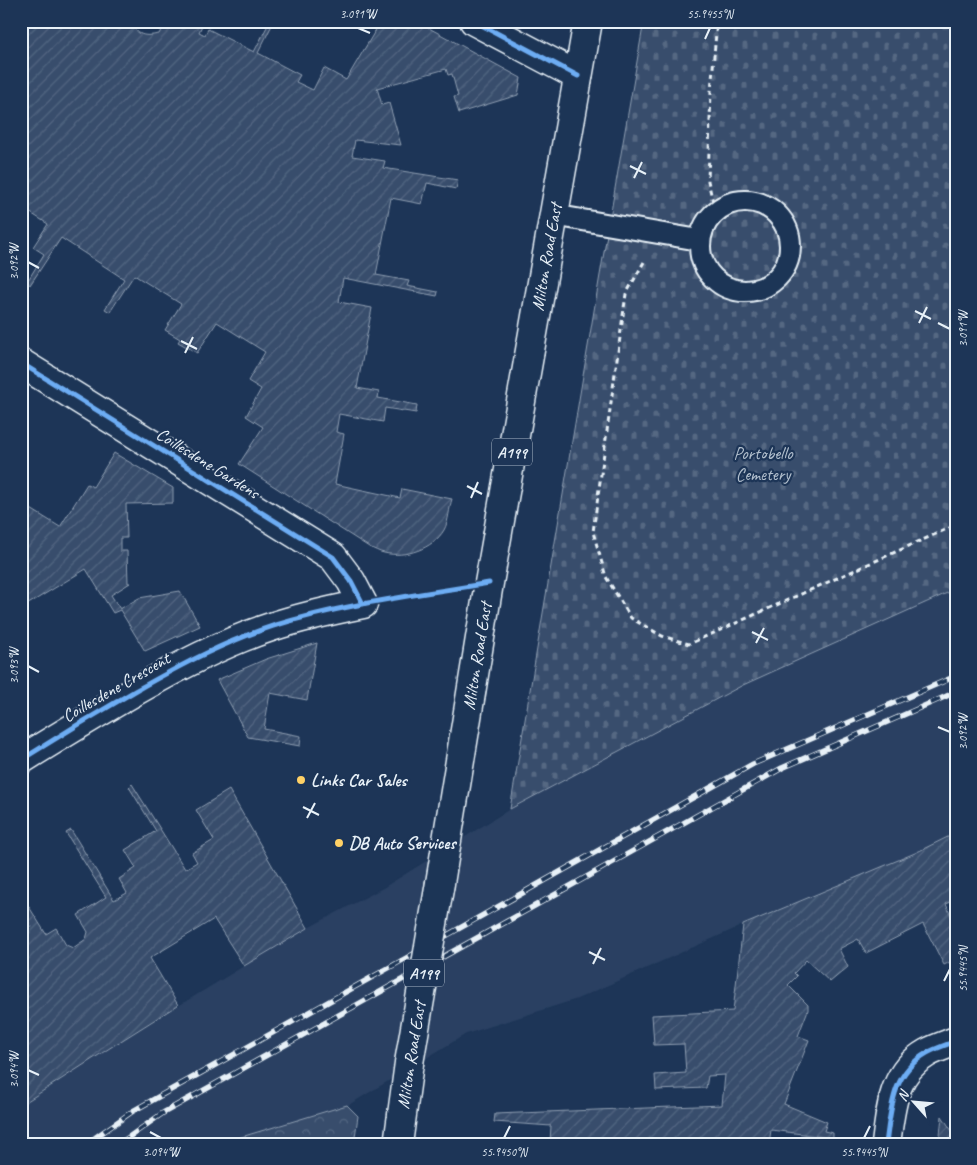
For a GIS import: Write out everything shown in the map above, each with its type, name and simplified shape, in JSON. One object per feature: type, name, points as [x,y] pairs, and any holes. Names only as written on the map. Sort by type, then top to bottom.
[{"type":"main road","points":[[474,21],[578,76]]},
{"type":"main road","name":"Milton Road East","points":[[398,1144],[409,1063],[490,573],[588,21]]},
{"type":"main road","name":"Coillesdene Gardens","points":[[21,363],[333,557],[351,581],[363,604]]},
{"type":"main road","name":"Coillesdene Crescent","points":[[21,760],[176,668],[224,645],[271,627],[319,613],[363,604]]},
{"type":"main road","points":[[886,1144],[891,1103],[902,1076],[919,1058],[956,1041]]},
{"type":"lane","points":[[747,200],[763,204],[777,214],[786,228],[790,244],[788,261],[780,275],[767,286],[750,291],[734,290],[719,284],[707,272],[700,256],[699,240],[704,224],[715,211],[730,203],[747,200]]},
{"type":"lane","points":[[553,215],[699,240]]},
{"type":"path","points":[[715,211],[708,181],[711,91],[717,21]]},
{"type":"path","points":[[661,233],[626,294],[593,532],[606,577],[631,618],[662,636],[689,644],[956,525]]},
{"type":"shaded area","points":[[956,589],[956,833],[915,853],[743,925],[577,999],[466,1034],[284,1144],[21,1144],[21,1105],[116,1044],[308,928],[383,888],[510,809],[743,685]]},
{"type":"green space","points":[[21,21],[130,21],[135,30],[149,35],[159,34],[166,21],[204,21],[199,32],[205,35],[208,29],[254,52],[270,21],[274,21],[258,53],[300,75],[296,82],[313,90],[324,68],[346,80],[381,21],[416,21],[521,78],[518,95],[459,113],[454,97],[458,96],[452,74],[448,75],[446,69],[377,88],[382,105],[389,103],[401,145],[355,140],[352,156],[385,161],[383,168],[458,180],[456,189],[427,183],[422,204],[391,198],[376,275],[409,281],[407,286],[438,292],[437,296],[343,278],[339,302],[372,308],[357,388],[379,392],[378,398],[417,405],[416,413],[385,408],[383,422],[339,414],[336,432],[344,434],[335,484],[400,498],[402,489],[452,499],[446,526],[439,537],[433,542],[426,547],[409,553],[392,554],[378,551],[239,464],[263,427],[246,416],[261,389],[248,381],[265,352],[217,322],[197,353],[178,342],[180,339],[165,330],[181,304],[134,275],[110,312],[105,309],[124,279],[61,238],[30,285],[27,282],[44,254],[33,247],[48,224],[21,207]]},
{"type":"green space","name":"Portobello Cemetery","points":[[644,21],[956,21],[956,589],[743,685],[510,809],[599,281]]},
{"type":"green space","points":[[114,453],[173,488],[173,503],[126,504],[127,538],[120,538],[120,551],[127,551],[128,583],[130,583],[111,595],[120,609],[139,598],[180,591],[200,626],[145,651],[120,610],[113,613],[86,569],[25,606],[21,601],[21,503],[60,527],[87,484],[93,487]]},
{"type":"green space","points":[[317,643],[307,700],[270,693],[264,729],[301,736],[300,746],[248,737],[217,680],[266,659]]},
{"type":"green space","points":[[132,784],[185,869],[197,862],[192,853],[214,840],[196,810],[229,790],[308,928],[244,966],[214,919],[150,958],[178,1005],[21,1105],[21,934],[32,927],[21,911],[21,894],[46,934],[56,928],[66,945],[73,948],[86,939],[88,932],[78,915],[106,897],[66,833],[71,830],[114,900],[127,893],[119,879],[136,868],[125,850],[156,831],[129,787]]},
{"type":"green space","points":[[956,833],[956,900],[946,904],[956,928],[956,959],[944,965],[923,924],[866,953],[858,939],[839,949],[848,967],[830,982],[806,960],[794,973],[797,976],[788,985],[808,1005],[808,1010],[798,1036],[809,1040],[784,1104],[827,1122],[824,1131],[833,1133],[833,1138],[771,1130],[769,1144],[539,1144],[539,1142],[550,1142],[551,1126],[494,1122],[495,1114],[722,1105],[725,1075],[708,1076],[706,1088],[656,1090],[655,1075],[686,1073],[684,1044],[654,1045],[652,1015],[733,1011],[743,925],[915,853]]},
{"type":"green space","points":[[347,1105],[358,1116],[354,1144],[218,1144]]},
{"type":"green space","points":[[942,1116],[956,1137],[956,1144],[939,1144]]},
{"type":"railway","points":[[86,1144],[133,1111],[753,764],[956,676]]},
{"type":"railway","points":[[119,1144],[163,1113],[782,768],[956,692]]},
{"type":"cycle path","points":[[474,21],[578,76]]},
{"type":"cycle path","points":[[21,363],[333,557],[351,581],[363,604]]},
{"type":"cycle path","points":[[21,760],[135,691],[202,655],[255,632],[299,618],[353,606],[489,583]]},
{"type":"cycle path","points":[[886,1144],[892,1105],[900,1081],[915,1061],[937,1048],[956,1041]]},
{"type":"place","name":"Links Car Sales","points":[[301,780]]},
{"type":"place","name":"DB Auto Services","points":[[339,843]]}]
